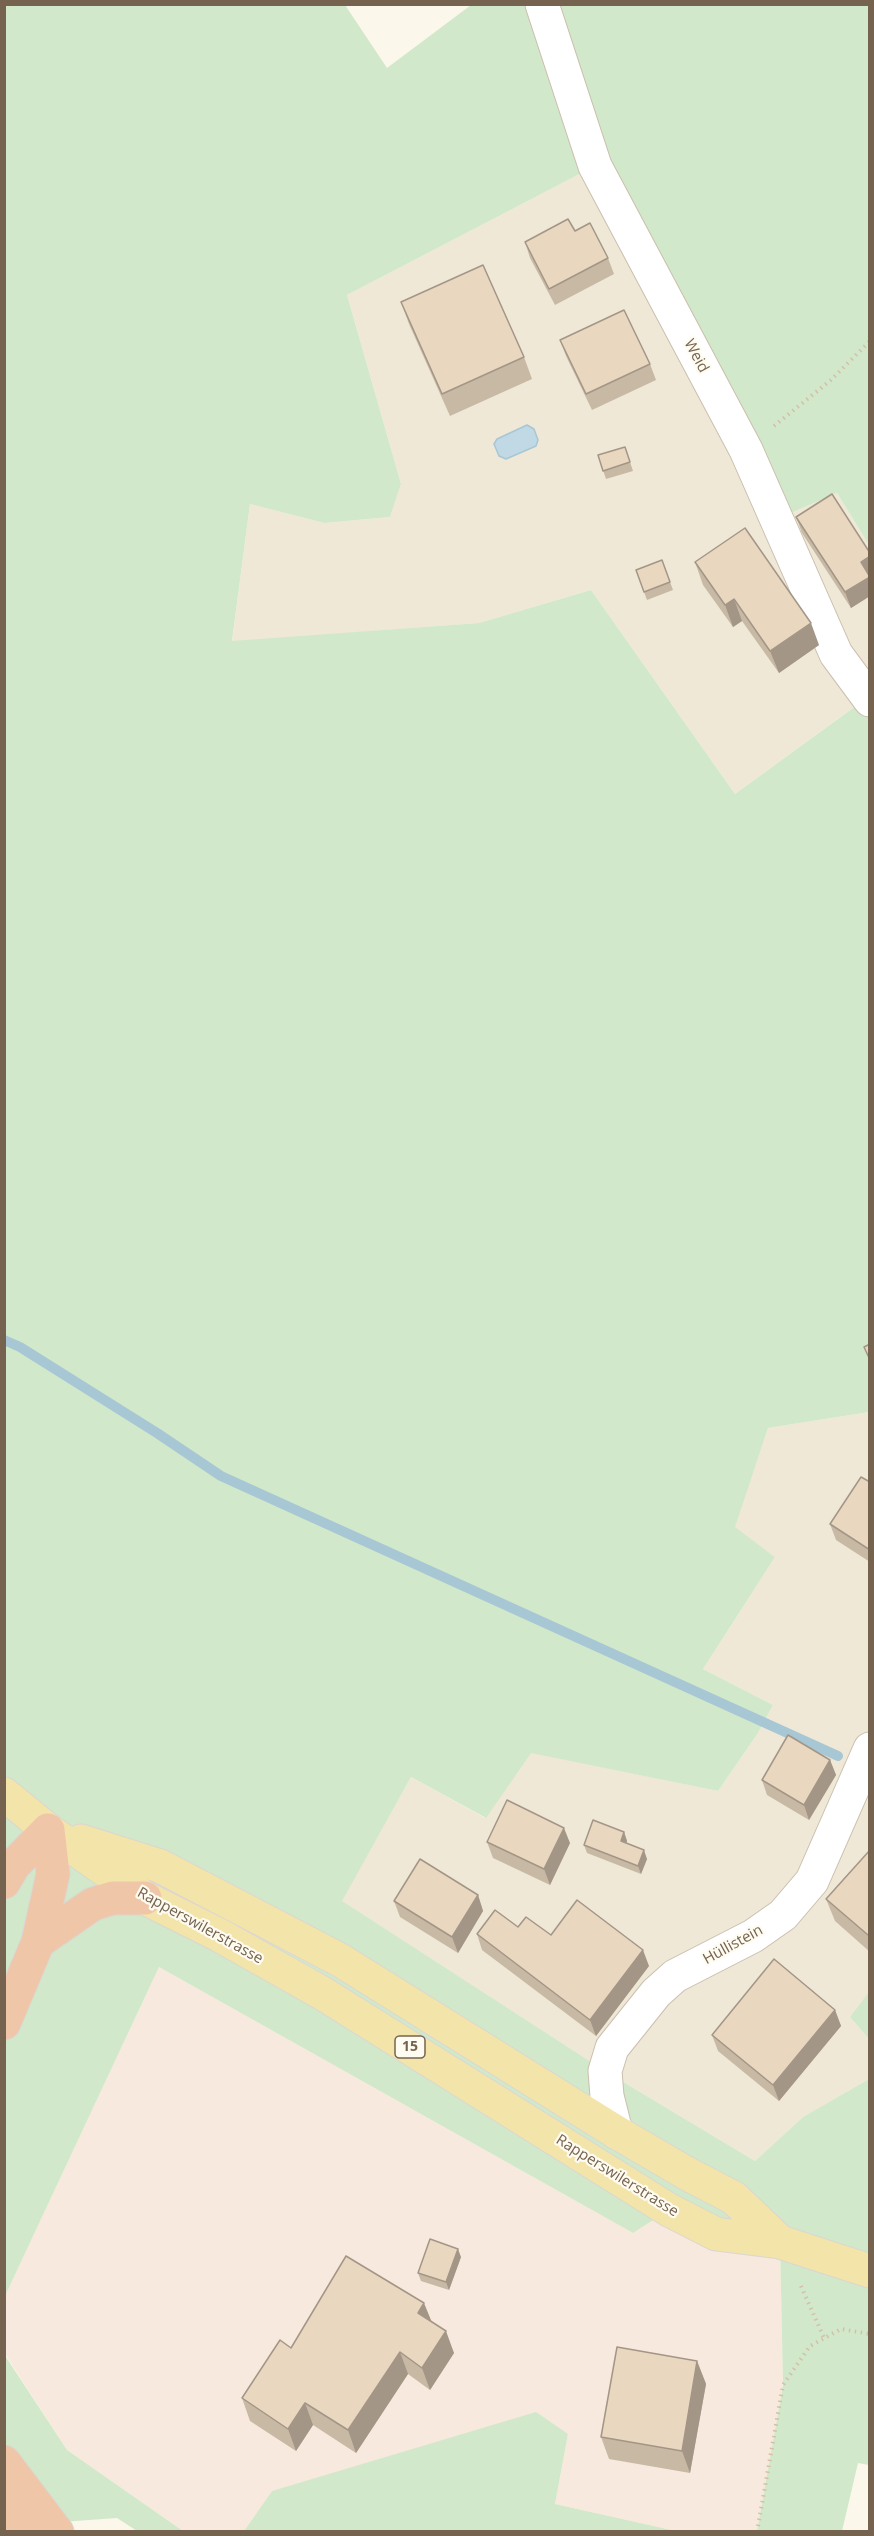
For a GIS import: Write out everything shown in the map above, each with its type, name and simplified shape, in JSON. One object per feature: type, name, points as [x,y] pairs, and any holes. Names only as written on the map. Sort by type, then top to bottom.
[{"type":"highway","points":[[4,1882],[14,1865],[48,1830]]},
{"type":"highway","points":[[4,2023],[38,1942],[53,1874],[48,1830]]},
{"type":"highway","points":[[38,1942],[93,1904],[113,1898],[145,1898]]},
{"type":"highway","points":[[4,2462],[57,2532]]},
{"type":"highway","points":[[4,2507],[38,2532]]},
{"type":"highway","points":[[4,2527],[13,2532]]},
{"type":"main road","name":"15","points":[[4,1794],[48,1830]]},
{"type":"main road","name":"15","points":[[4,1819],[48,1830]]},
{"type":"main road","name":"Rapperswilerstrasse","points":[[48,1830],[160,1866],[340,1960],[616,2132],[734,2198],[780,2242]]},
{"type":"main road","name":"Rapperswilerstrasse","points":[[48,1830],[145,1898],[219,1935],[322,1993],[669,2210],[716,2234],[780,2242],[870,2271]]},
{"type":"street","name":"Weid","points":[[542,4],[595,166],[746,450],[836,654],[870,700]]},
{"type":"street","name":"Hüllistein","points":[[616,2132],[605,2071],[612,2048],[656,1993],[675,1976],[753,1936],[783,1915],[812,1881],[870,1749]]},
{"type":"path","points":[[746,450],[831,380],[870,341]]},
{"type":"path","points":[[780,2242],[825,2338]]},
{"type":"path","points":[[757,2532],[783,2385],[810,2346],[841,2329],[870,2334]]},
{"type":"shaded area","points":[[595,166],[777,519],[837,493],[869,545],[869,696],[735,794],[591,590],[479,623],[232,642],[250,504],[324,523],[390,517],[401,484],[347,295]]},
{"type":"shaded area","points":[[869,1412],[870,1992],[850,2017],[869,2039],[869,2079],[803,2117],[755,2161],[605,2071],[341,1901],[411,1777],[485,1818],[530,1752],[718,1791],[758,1733],[773,1705],[703,1669],[775,1557],[734,1527],[768,1428]]},
{"type":"shaded area","points":[[159,1967],[633,2233],[669,2210],[780,2242],[783,2385],[757,2531],[676,2531],[555,2504],[568,2434],[272,2491],[244,2531],[183,2531],[67,2450],[5,2354],[5,2296]]},
{"type":"green space","points":[[5,5],[345,5],[387,68],[471,5],[869,5],[869,545],[837,493],[777,519],[595,166],[347,295],[401,484],[390,517],[324,523],[250,504],[232,641],[479,623],[591,590],[735,794],[868,697],[869,700],[869,1412],[768,1428],[735,1527],[775,1557],[703,1669],[773,1705],[758,1733],[718,1791],[531,1753],[486,1818],[411,1777],[342,1901],[605,2071],[755,2161],[803,2117],[869,2079],[869,2465],[858,2463],[842,2531],[757,2531],[783,2385],[780,2242],[669,2210],[633,2233],[159,1967],[5,2296]]},
{"type":"green space","points":[[869,1992],[869,2039],[850,2017]]},
{"type":"green space","points":[[4,2354],[67,2450],[183,2531],[137,2531],[117,2518],[5,2526]]},
{"type":"green space","points":[[536,2412],[568,2434],[555,2504],[676,2531],[244,2531],[272,2491]]},
{"type":"water","points":[[527,425],[534,429],[538,440],[536,446],[506,459],[499,456],[494,444],[497,439]]},
{"type":"building","points":[[568,219],[575,231],[590,223],[608,258],[549,289],[525,242]]},
{"type":"building","points":[[483,265],[524,357],[442,394],[401,302]]},
{"type":"building","points":[[624,310],[650,364],[586,394],[560,340]]},
{"type":"building","points":[[625,447],[630,462],[603,471],[598,455]]},
{"type":"building","points":[[832,494],[870,553],[870,556],[861,562],[870,577],[845,592],[796,517]]},
{"type":"building","points":[[745,528],[811,623],[770,651],[734,599],[725,605],[695,562]]},
{"type":"building","points":[[662,560],[670,582],[644,592],[636,570]]},
{"type":"building","points":[[870,1344],[870,1360],[864,1347]]},
{"type":"building","points":[[861,1477],[870,1482],[870,1550],[830,1524]]},
{"type":"building","points":[[788,1735],[830,1760],[804,1805],[762,1780]]},
{"type":"building","points":[[507,1800],[564,1828],[544,1869],[487,1842]]},
{"type":"building","points":[[593,1820],[624,1832],[621,1841],[644,1850],[638,1866],[584,1845]]},
{"type":"building","points":[[870,1850],[870,1933],[868,1935],[826,1899]]},
{"type":"building","points":[[420,1859],[478,1895],[452,1937],[394,1901]]},
{"type":"building","points":[[577,1900],[643,1950],[590,2020],[477,1934],[495,1910],[518,1927],[526,1917],[551,1935]]},
{"type":"building","points":[[774,1959],[835,2010],[773,2085],[712,2035]]},
{"type":"building","points":[[430,2239],[458,2249],[446,2282],[418,2273]]},
{"type":"building","points":[[346,2256],[424,2303],[418,2313],[446,2331],[422,2368],[400,2352],[348,2430],[305,2403],[288,2429],[242,2398],[280,2340],[291,2348]]},
{"type":"building","points":[[617,2347],[697,2361],[682,2451],[601,2437]]},
{"type":"waterway","points":[[4,1340],[20,1347],[221,1476],[838,1756]]}]
